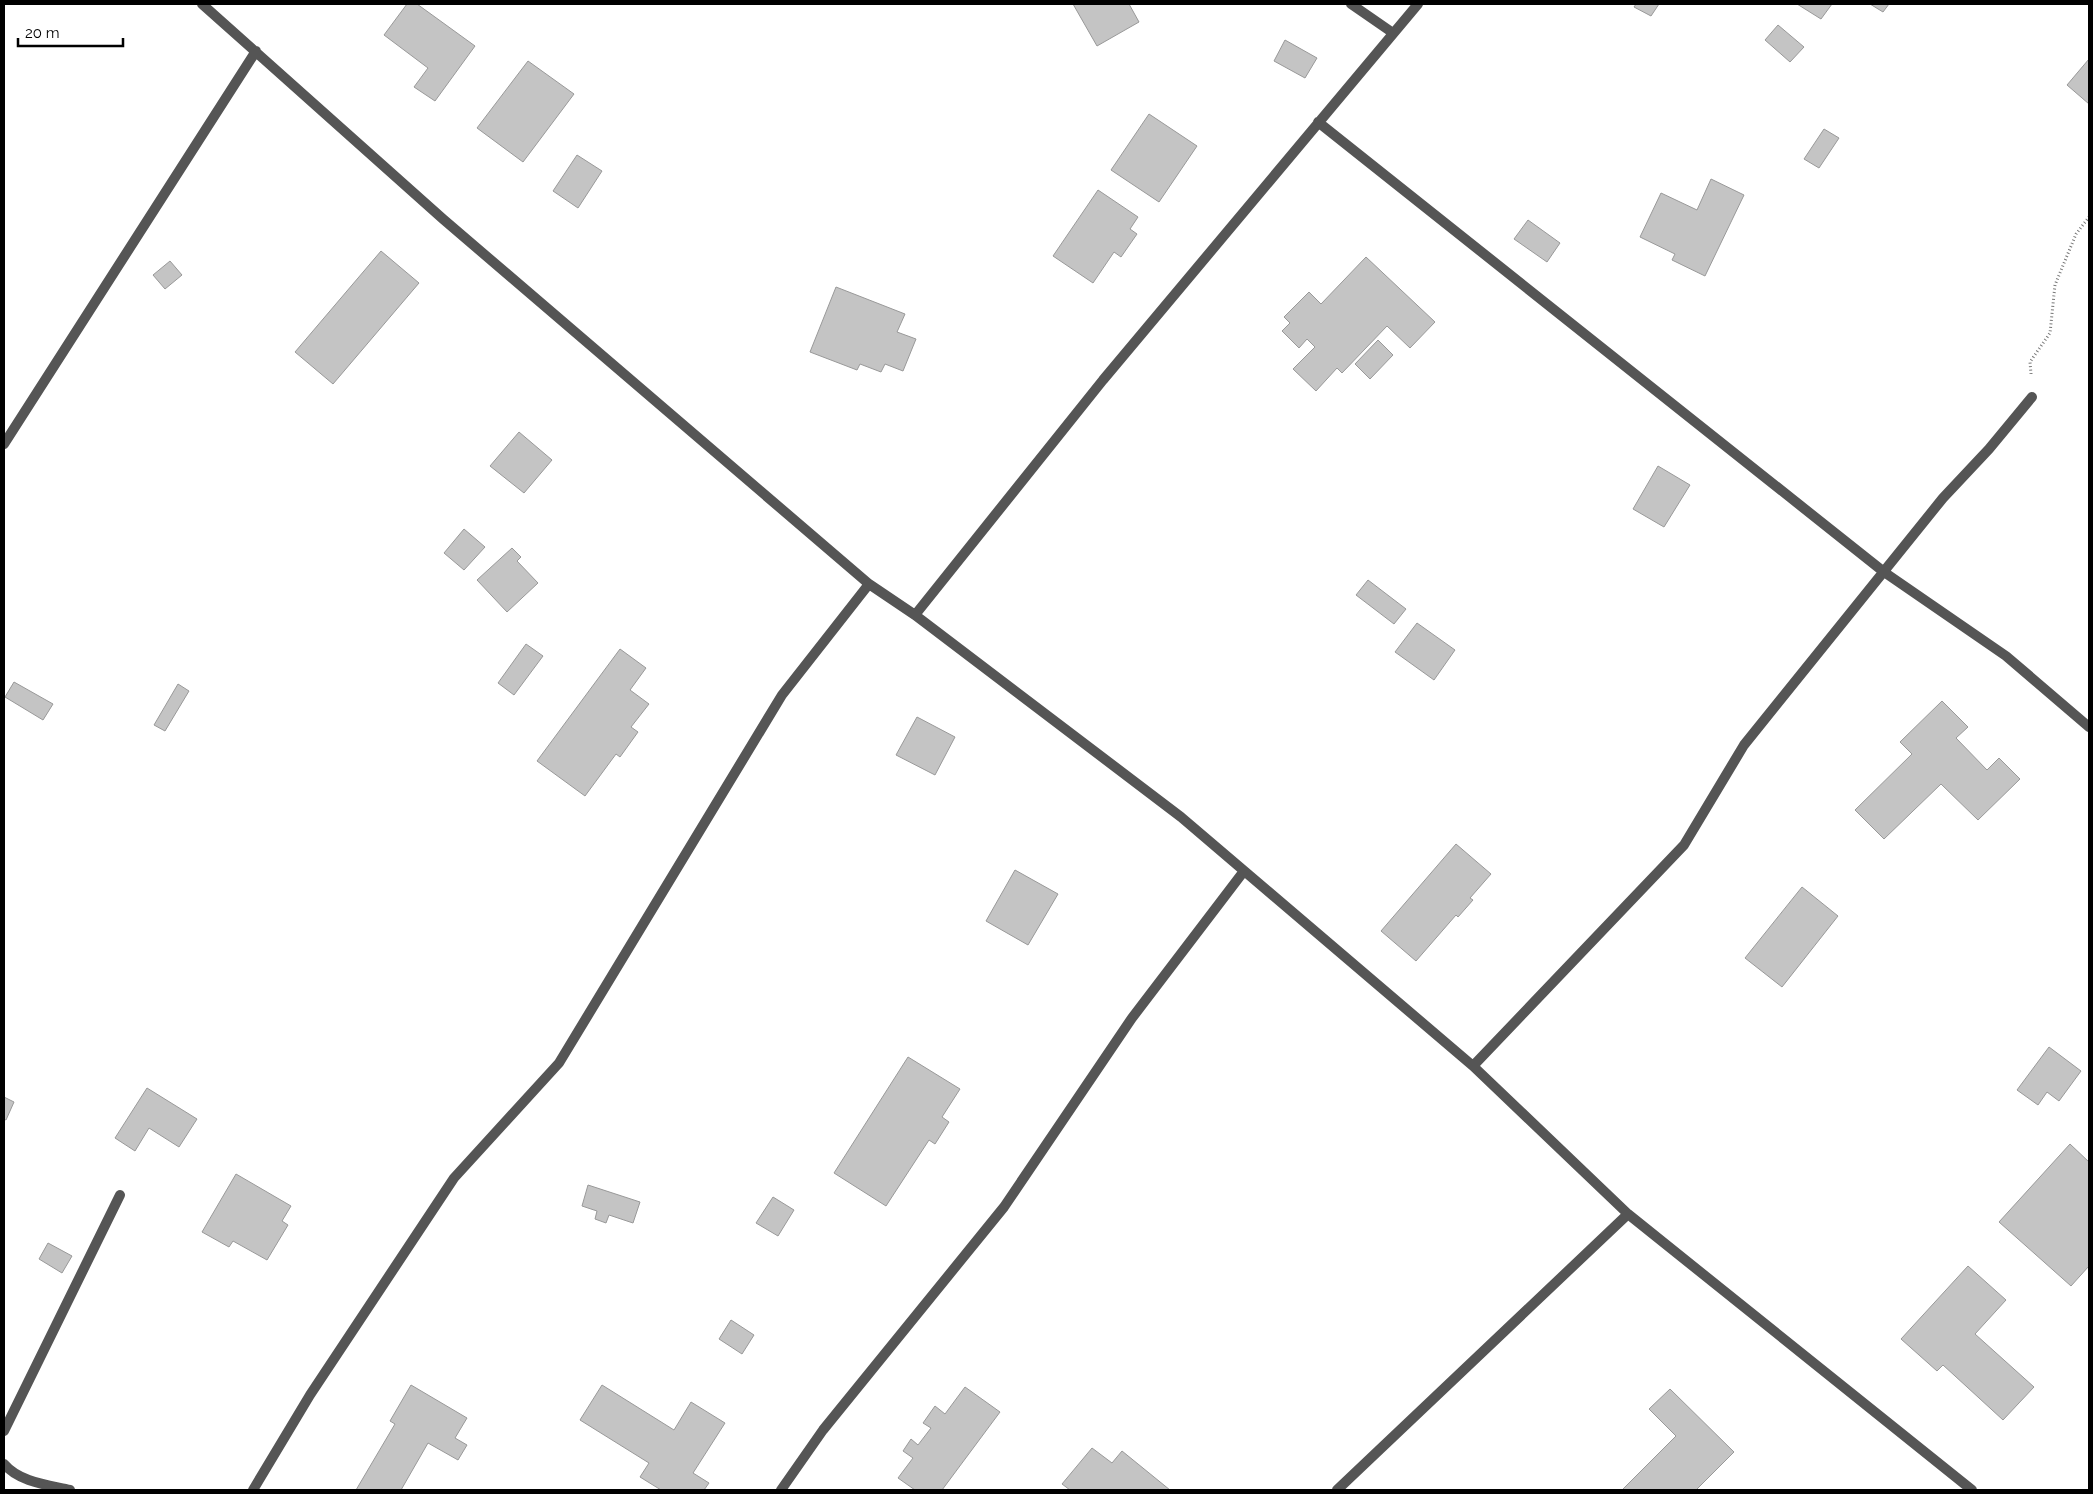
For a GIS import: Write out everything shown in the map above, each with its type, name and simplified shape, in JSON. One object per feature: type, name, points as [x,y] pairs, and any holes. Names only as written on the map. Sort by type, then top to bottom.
[{"type":"street","points":[[202,4],[443,219],[869,584],[915,616],[1181,817],[1473,1066],[1628,1214],[1972,1490]]},
{"type":"street","points":[[1351,4],[1393,32]]},
{"type":"street","points":[[915,616],[1103,380],[1418,4]]},
{"type":"street","points":[[4,444],[256,51]]},
{"type":"street","points":[[1318,122],[1884,572],[2006,656],[2089,728]]},
{"type":"street","points":[[1473,1066],[1684,845],[1744,744],[1943,498],[1989,449],[2032,397]]},
{"type":"street","points":[[252,1490],[310,1395],[454,1178],[559,1063],[782,695],[869,584]]},
{"type":"street","points":[[781,1490],[823,1430],[1004,1207],[1132,1018],[1244,871]]},
{"type":"street","points":[[4,1431],[120,1195]]},
{"type":"street","points":[[1337,1490],[1628,1214]]},
{"type":"street","points":[[4,1464],[9,1470],[22,1478],[70,1490]]},
{"type":"path","points":[[2032,397],[2030,362],[2050,332],[2055,285],[2076,234],[2089,217]]},
{"type":"building","points":[[407,4],[417,4],[475,46],[435,101],[414,87],[428,68],[384,35]]},
{"type":"building","points":[[1073,4],[1129,4],[1139,22],[1097,46]]},
{"type":"building","points":[[1636,4],[1659,4],[1651,16],[1634,7]]},
{"type":"building","points":[[1797,4],[1832,4],[1821,19]]},
{"type":"building","points":[[1870,4],[1889,4],[1883,12]]},
{"type":"building","points":[[1778,25],[1804,47],[1790,62],[1765,40]]},
{"type":"building","points":[[1285,40],[1317,58],[1305,78],[1274,61]]},
{"type":"building","points":[[2089,59],[2089,104],[2067,85]]},
{"type":"building","points":[[528,61],[574,94],[523,162],[477,128]]},
{"type":"building","points":[[1149,114],[1197,146],[1159,202],[1111,170]]},
{"type":"building","points":[[1824,129],[1839,138],[1819,168],[1804,159]]},
{"type":"building","points":[[577,155],[602,171],[578,208],[553,191]]},
{"type":"building","points":[[1711,179],[1744,195],[1705,276],[1672,260],[1675,254],[1640,237],[1661,193],[1697,210]]},
{"type":"building","points":[[1098,190],[1138,217],[1130,229],[1137,234],[1121,257],[1114,252],[1093,283],[1053,256]]},
{"type":"building","points":[[1528,220],[1560,243],[1547,262],[1514,239]]},
{"type":"building","points":[[381,251],[419,283],[333,384],[295,352]]},
{"type":"building","points":[[1366,257],[1435,322],[1410,348],[1387,326],[1342,373],[1337,368],[1316,391],[1293,369],[1315,347],[1307,339],[1299,348],[1282,331],[1290,323],[1284,317],[1309,292],[1321,304]]},
{"type":"building","points":[[170,261],[182,275],[165,289],[153,275]]},
{"type":"building","points":[[836,287],[905,314],[897,332],[916,339],[903,371],[885,364],[881,372],[860,364],[857,370],[810,352]]},
{"type":"building","points":[[1378,340],[1393,355],[1370,379],[1355,364]]},
{"type":"building","points":[[519,432],[552,460],[524,493],[490,466]]},
{"type":"building","points":[[1658,466],[1690,485],[1664,527],[1633,509]]},
{"type":"building","points":[[464,529],[485,547],[464,570],[444,553]]},
{"type":"building","points":[[512,548],[521,557],[517,561],[538,583],[507,612],[477,580]]},
{"type":"building","points":[[1368,580],[1406,609],[1394,624],[1356,595]]},
{"type":"building","points":[[1417,623],[1455,650],[1434,680],[1395,652]]},
{"type":"building","points":[[526,644],[543,656],[514,695],[498,683]]},
{"type":"building","points":[[620,649],[646,668],[630,690],[649,704],[631,727],[638,732],[620,757],[616,754],[585,796],[537,761]]},
{"type":"building","points":[[14,682],[53,704],[43,720],[5,697]]},
{"type":"building","points":[[178,684],[189,691],[165,731],[154,725]]},
{"type":"building","points":[[1942,701],[1968,727],[1956,738],[1987,770],[1999,758],[2020,779],[1978,820],[1941,784],[1884,839],[1855,810],[1912,754],[1900,742]]},
{"type":"building","points":[[917,717],[955,737],[935,775],[896,755]]},
{"type":"building","points":[[1456,844],[1491,874],[1470,898],[1473,900],[1458,917],[1456,915],[1416,961],[1381,931]]},
{"type":"building","points":[[1015,870],[1058,894],[1028,945],[986,921]]},
{"type":"building","points":[[1802,887],[1838,916],[1782,987],[1745,958]]},
{"type":"building","points":[[2049,1047],[2081,1071],[2059,1101],[2047,1092],[2038,1105],[2017,1090]]},
{"type":"building","points":[[908,1057],[960,1089],[942,1117],[949,1122],[935,1144],[929,1140],[886,1206],[834,1173]]},
{"type":"building","points":[[147,1088],[197,1119],[179,1147],[149,1128],[135,1151],[115,1138]]},
{"type":"building","points":[[4,1097],[14,1102],[6,1120],[4,1119]]},
{"type":"building","points":[[2070,1144],[2089,1162],[2089,1266],[2071,1286],[1999,1222]]},
{"type":"building","points":[[236,1174],[291,1206],[282,1221],[288,1225],[267,1260],[233,1241],[229,1247],[202,1232]]},
{"type":"building","points":[[588,1185],[640,1202],[633,1223],[609,1215],[606,1223],[595,1219],[597,1211],[582,1206]]},
{"type":"building","points":[[773,1197],[794,1210],[778,1236],[756,1223]]},
{"type":"building","points":[[48,1243],[72,1256],[62,1273],[39,1259]]},
{"type":"building","points":[[1968,1266],[2006,1300],[1975,1334],[2034,1387],[2003,1420],[1943,1365],[1937,1371],[1901,1339]]},
{"type":"building","points":[[731,1320],[754,1335],[742,1354],[719,1339]]},
{"type":"building","points":[[411,1385],[467,1418],[455,1438],[467,1445],[458,1460],[428,1443],[401,1490],[356,1490],[395,1424],[390,1421]]},
{"type":"building","points":[[602,1385],[674,1430],[691,1402],[725,1423],[693,1473],[709,1483],[704,1490],[661,1490],[640,1477],[649,1463],[580,1420]]},
{"type":"building","points":[[965,1387],[1000,1412],[942,1490],[915,1490],[898,1478],[913,1458],[903,1451],[911,1439],[918,1445],[931,1428],[923,1423],[935,1406],[945,1414]]},
{"type":"building","points":[[1670,1389],[1734,1452],[1696,1490],[1622,1490],[1676,1436],[1649,1409]]},
{"type":"building","points":[[1092,1448],[1112,1463],[1122,1451],[1170,1490],[1070,1490],[1062,1484]]}]
